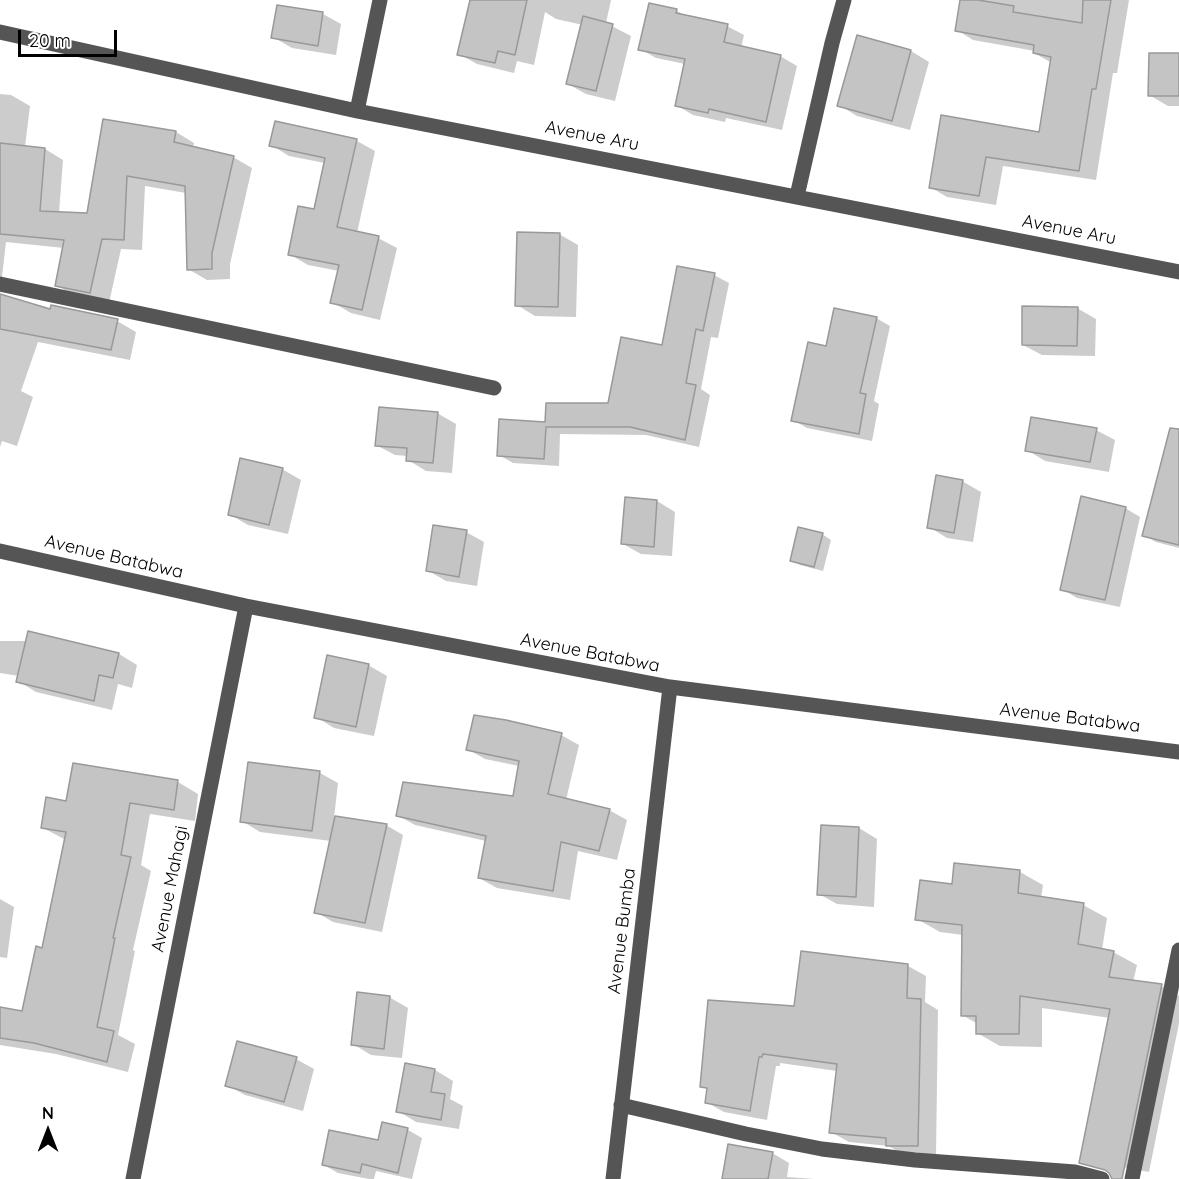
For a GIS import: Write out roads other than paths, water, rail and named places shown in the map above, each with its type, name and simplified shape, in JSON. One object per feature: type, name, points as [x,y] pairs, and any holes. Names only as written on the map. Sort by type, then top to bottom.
[{"type":"street","points":[[357,111],[380,0]]},
{"type":"street","points":[[797,196],[844,0]]},
{"type":"street","name":"Avenue Aru","points":[[0,32],[357,111],[1179,272]]},
{"type":"street","points":[[0,284],[494,388]]},
{"type":"street","name":"Avenue Batabwa","points":[[0,551],[246,606],[670,687],[1179,752]]},
{"type":"street","name":"Avenue Mahagi","points":[[133,1179],[246,606]]},
{"type":"street","name":"Avenue Bumba","points":[[613,1179],[670,687]]},
{"type":"street","points":[[1132,1179],[1179,950]]},
{"type":"street","points":[[621,1105],[822,1149],[915,1160],[1075,1172],[1102,1179]]}]
